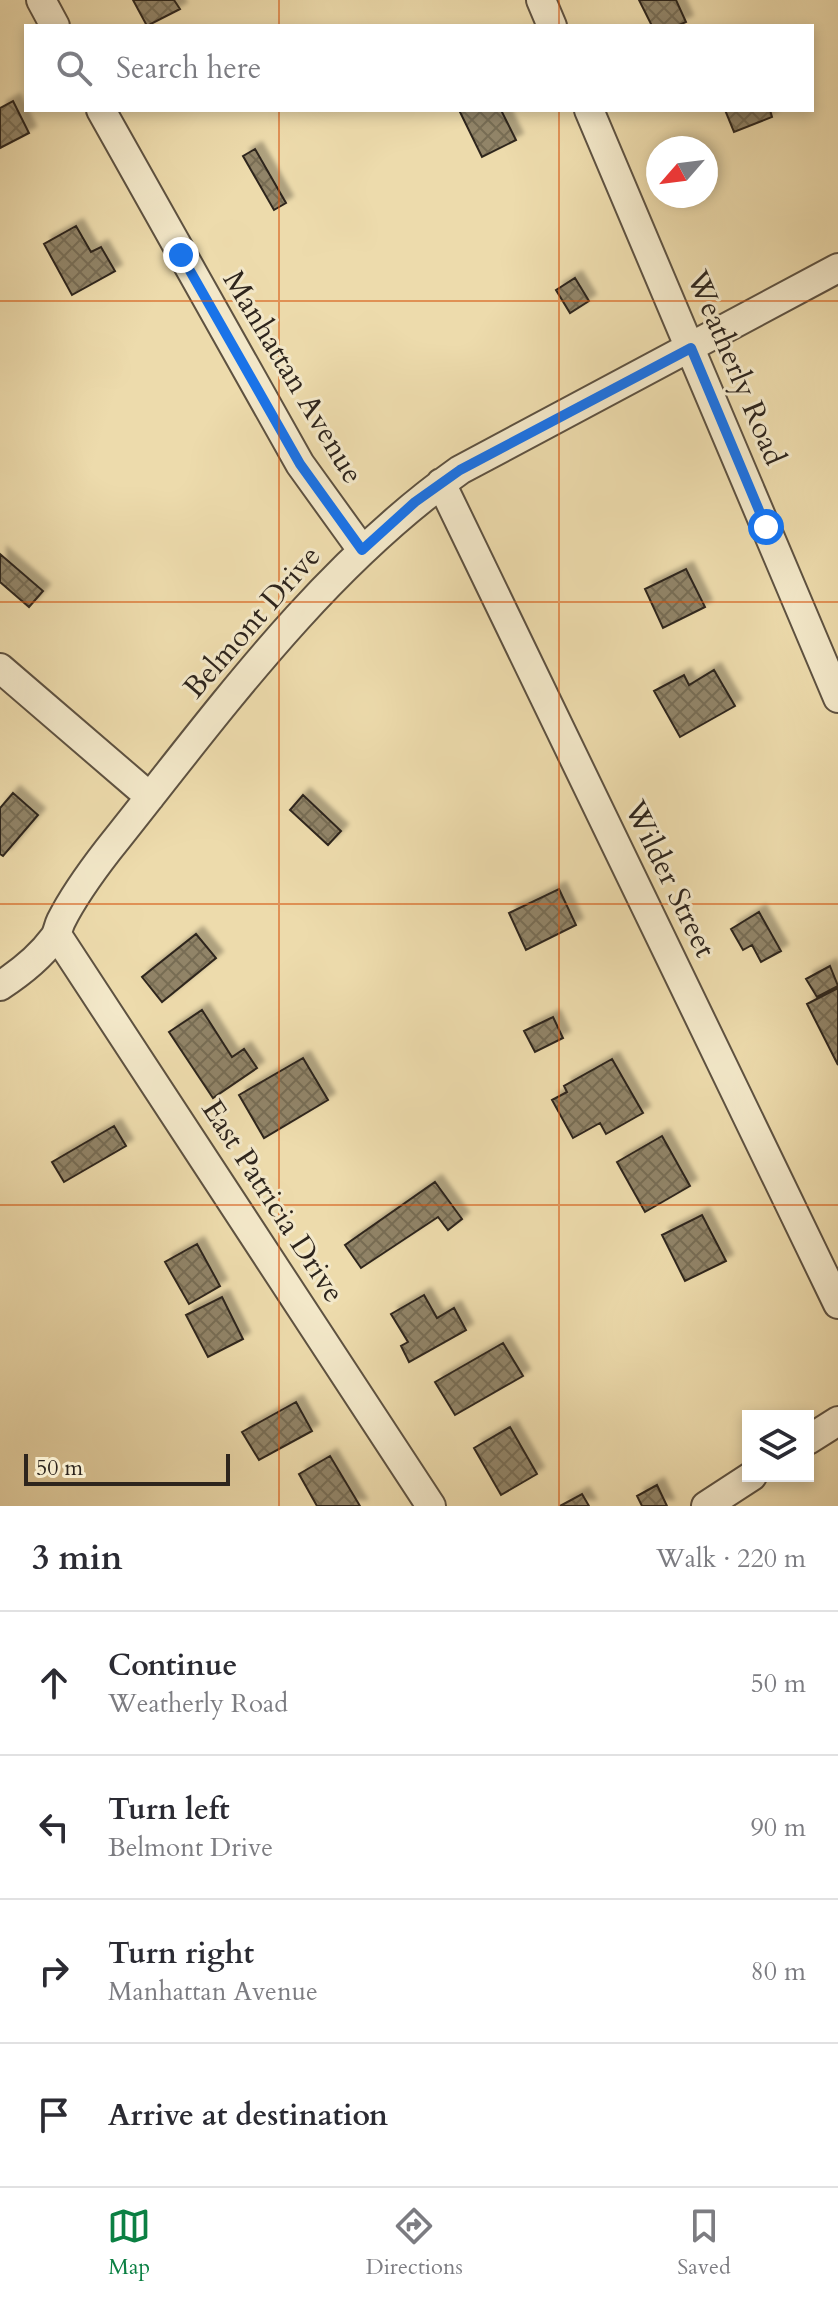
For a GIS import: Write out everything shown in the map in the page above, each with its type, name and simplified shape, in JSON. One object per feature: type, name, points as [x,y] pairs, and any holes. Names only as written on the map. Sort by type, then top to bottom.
[{"type":"street","points":[[41,0],[54,24]]},
{"type":"street","points":[[541,0],[551,24]]},
{"type":"street","name":"Manhattan Avenue","points":[[102,112],[300,464],[362,550]]},
{"type":"street","name":"Weatherly Road","points":[[590,112],[838,698]]},
{"type":"street","name":"Belmont Drive","points":[[0,986],[35,958],[57,935],[60,923],[101,859],[250,671],[332,578],[415,502],[460,470],[838,268]]},
{"type":"street","name":"Wilder Street","points":[[441,483],[838,1304]]},
{"type":"street","points":[[0,668],[150,797]]},
{"type":"street","name":"East Patricia Drive","points":[[57,935],[431,1506]]},
{"type":"street","points":[[814,1436],[838,1421]]},
{"type":"street","points":[[706,1506],[743,1482]]},
{"type":"building","points":[[133,0],[174,0],[180,9],[151,24],[146,24]]},
{"type":"building","points":[[639,0],[676,0],[686,22],[682,24],[651,24]]},
{"type":"building","points":[[13,101],[29,133],[0,148],[0,108]]},
{"type":"building","points":[[460,112],[502,112],[516,140],[482,157]]},
{"type":"building","points":[[726,112],[771,112],[772,117],[734,132]]},
{"type":"building","points":[[255,149],[286,203],[274,210],[243,156]]},
{"type":"building","points":[[76,226],[91,252],[101,247],[115,271],[72,295],[44,244]]},
{"type":"building","points":[[575,278],[589,301],[570,313],[556,290]]},
{"type":"building","points":[[0,554],[43,591],[29,607],[0,582]]},
{"type":"building","points":[[686,569],[705,607],[663,628],[645,589]]},
{"type":"building","points":[[714,670],[735,706],[680,737],[654,691],[684,675],[689,685]]},
{"type":"building","points":[[13,793],[38,815],[3,856],[0,854],[0,808]]},
{"type":"building","points":[[303,795],[341,831],[328,845],[290,810]]},
{"type":"building","points":[[559,889],[576,925],[526,950],[509,913]]},
{"type":"building","points":[[759,912],[781,951],[761,962],[752,945],[743,950],[731,929]]},
{"type":"building","points":[[196,934],[216,958],[162,1002],[142,977]]},
{"type":"building","points":[[830,966],[838,986],[817,997],[806,979]]},
{"type":"building","points":[[838,988],[838,1065],[807,1004]]},
{"type":"building","points":[[202,1010],[232,1057],[244,1049],[257,1068],[213,1098],[169,1032]]},
{"type":"building","points":[[553,1017],[563,1038],[535,1052],[524,1031]]},
{"type":"building","points":[[303,1058],[328,1100],[264,1138],[239,1095]]},
{"type":"building","points":[[612,1059],[643,1113],[606,1134],[600,1123],[573,1138],[552,1100],[567,1092],[564,1086]]},
{"type":"building","points":[[114,1126],[126,1146],[64,1182],[52,1162]]},
{"type":"building","points":[[662,1136],[690,1186],[645,1212],[617,1162]]},
{"type":"building","points":[[435,1182],[462,1219],[448,1230],[438,1217],[361,1268],[345,1245]]},
{"type":"building","points":[[702,1215],[726,1261],[685,1281],[662,1235]]},
{"type":"building","points":[[197,1244],[220,1286],[189,1304],[165,1262]]},
{"type":"building","points":[[424,1295],[437,1318],[454,1308],[466,1330],[409,1362],[401,1346],[408,1342],[391,1314]]},
{"type":"building","points":[[222,1297],[243,1339],[208,1357],[186,1315]]},
{"type":"building","points":[[503,1343],[523,1376],[455,1415],[435,1382]]},
{"type":"building","points":[[296,1402],[312,1431],[259,1460],[242,1432]]},
{"type":"building","points":[[510,1427],[537,1474],[501,1495],[474,1448]]},
{"type":"building","points":[[330,1456],[360,1506],[317,1506],[299,1474]]},
{"type":"building","points":[[657,1485],[667,1506],[642,1506],[637,1496]]},
{"type":"building","points":[[582,1494],[589,1506],[560,1506]]},
{"type":"route","points":[[181,255],[300,464],[362,550],[415,502],[460,470],[691,348],[766,527]]}]
